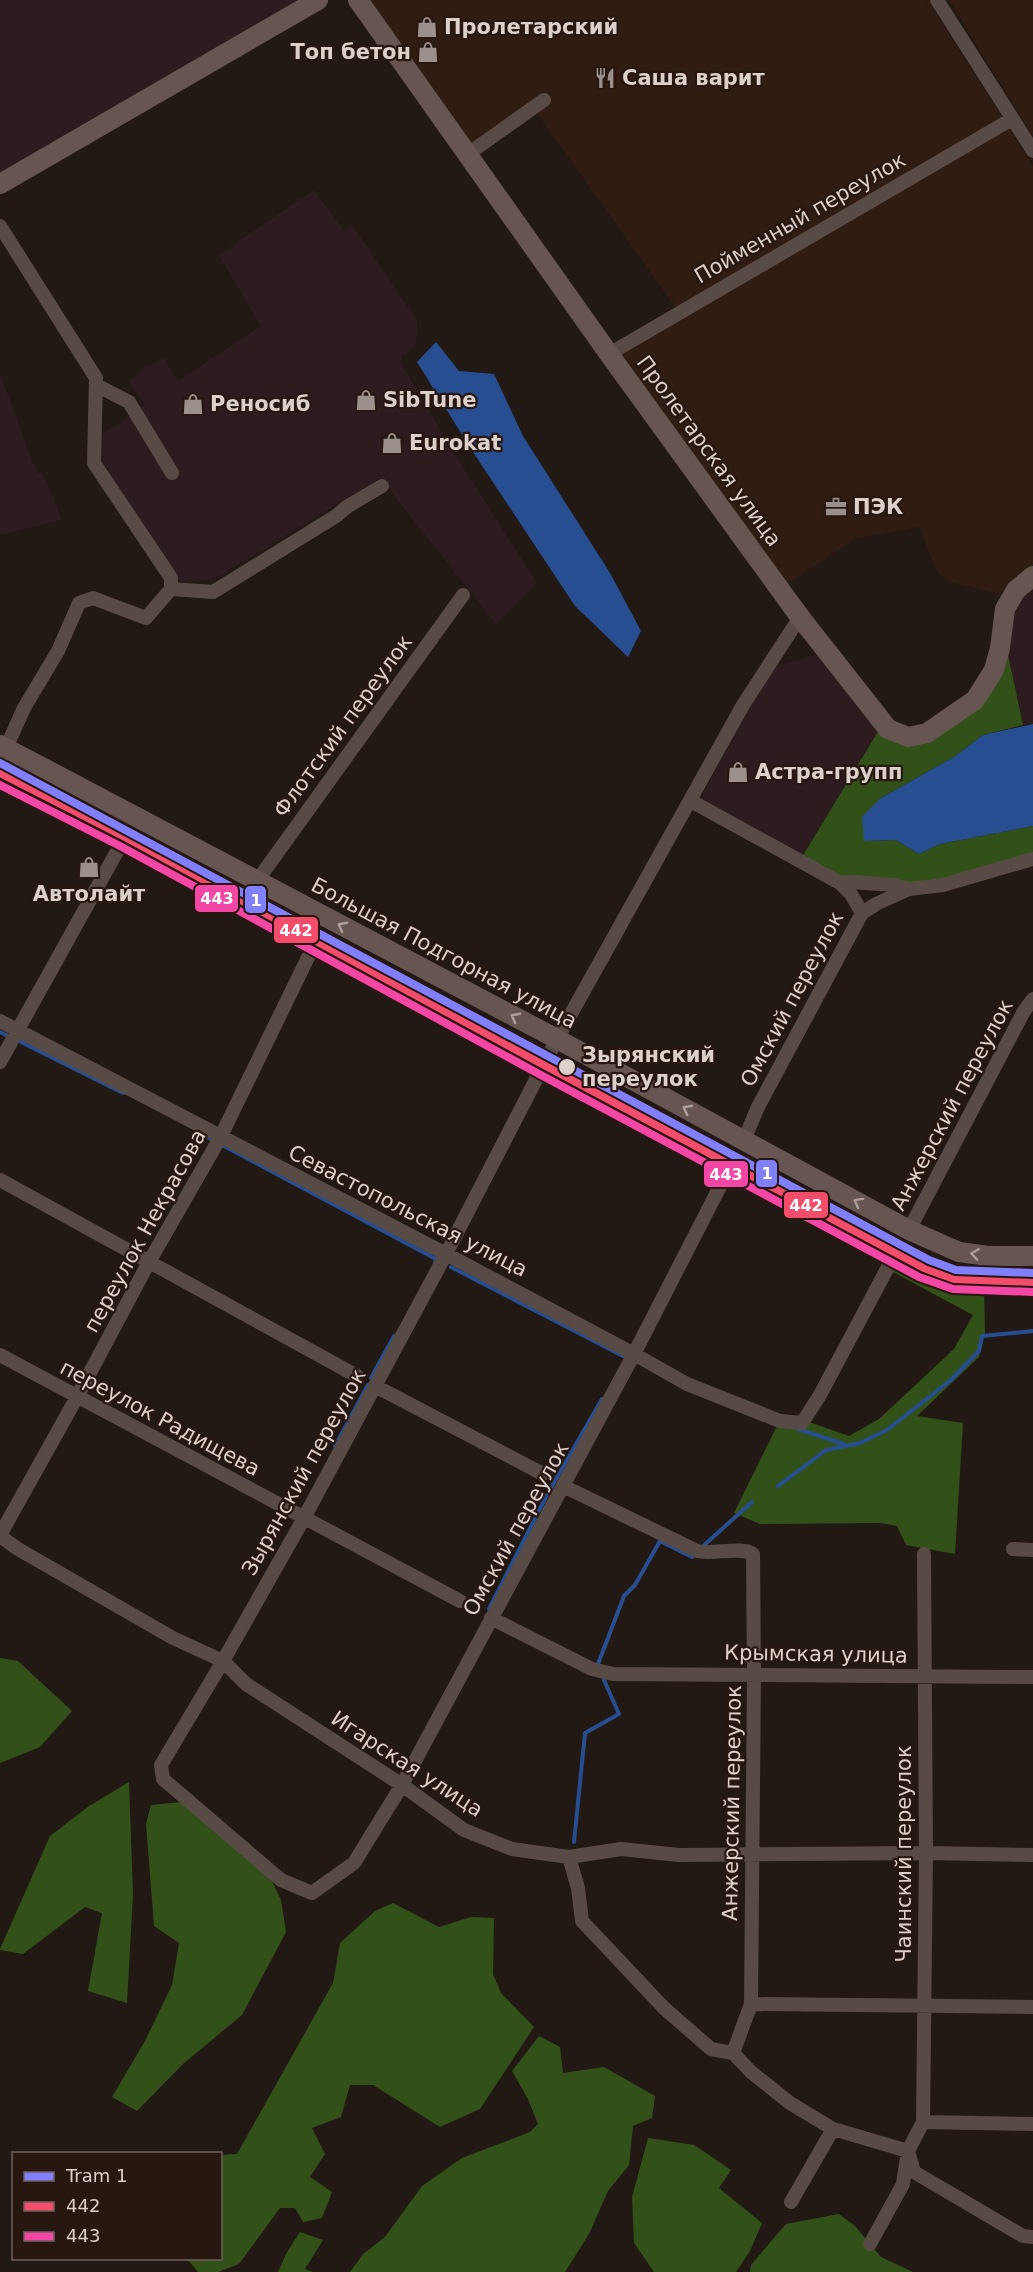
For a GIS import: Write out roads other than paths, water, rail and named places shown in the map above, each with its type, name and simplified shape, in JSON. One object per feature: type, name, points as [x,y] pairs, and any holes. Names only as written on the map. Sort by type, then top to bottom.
[{"type":"main road","points":[[0,184],[318,0]]},
{"type":"main road","name":"Пролетарская улица","points":[[358,0],[609,354],[800,617],[888,729],[908,737],[927,732],[975,700],[994,670],[1000,648],[1005,609],[1016,590],[1033,576]]},
{"type":"main road","name":"Большая Подгорная улица","points":[[2,751],[257,881],[557,1039],[909,1230],[959,1252],[988,1256],[1033,1256]]},
{"type":"main road","points":[[0,773],[125,837],[924,1268],[954,1279],[1033,1282]]},
{"type":"street","points":[[937,0],[1033,151]]},
{"type":"street","points":[[468,154],[544,100]]},
{"type":"street","name":"Пойменный переулок","points":[[609,354],[1012,119]]},
{"type":"street","points":[[0,226],[96,378],[94,463],[171,578],[171,589],[146,618],[93,598],[79,603],[58,651],[24,708],[2,751]]},
{"type":"street","points":[[96,385],[129,402],[172,473]]},
{"type":"street","points":[[171,589],[213,592],[382,486]]},
{"type":"street","name":"Флотский переулок","points":[[257,881],[464,595]]},
{"type":"street","name":"Зырянский переулок","points":[[312,1893],[281,1880],[164,1779],[161,1764],[224,1661],[304,1518],[446,1254],[557,1039],[743,705],[800,617]]},
{"type":"street","points":[[691,801],[840,883],[894,885],[909,889]]},
{"type":"street","points":[[0,1062],[125,837]]},
{"type":"street","points":[[862,913],[909,889],[944,885],[1033,859]]},
{"type":"street","name":"Омский переулок","points":[[744,1140],[758,1107],[862,913],[851,894],[840,883]]},
{"type":"street","name":"переулок Некрасова","points":[[0,1536],[149,1262],[220,1138],[316,941]]},
{"type":"street","name":"Анжерский переулок","points":[[909,1230],[1024,1011],[1033,999]]},
{"type":"street","name":"Севастопольская улица","points":[[0,1021],[220,1138],[446,1254],[687,1384],[780,1421],[802,1423],[820,1395],[896,1252]]},
{"type":"street","name":"Омский переулок","points":[[312,1893],[354,1863],[402,1785],[634,1354],[731,1165]]},
{"type":"street","points":[[0,1180],[357,1376]]},
{"type":"street","name":"переулок Радищева","points":[[0,1355],[460,1601]]},
{"type":"street","points":[[375,1386],[543,1474]]},
{"type":"street","name":"Анжерский переулок","points":[[563,1486],[697,1551],[751,1551],[754,1557],[751,2004],[733,2053]]},
{"type":"street","name":"Игарская улица","points":[[0,1536],[18,1549],[172,1638],[224,1661],[246,1684],[402,1785],[464,1830],[512,1850],[569,1857],[621,1849],[679,1855],[926,1853],[1033,1855]]},
{"type":"street","points":[[1013,1549],[1033,1550]]},
{"type":"street","name":"Чаинский переулок","points":[[870,2244],[903,2184],[908,2151],[923,2122],[926,1853],[924,1554]]},
{"type":"street","name":"Крымская улица","points":[[491,1618],[599,1671],[613,1674],[1033,1677]]},
{"type":"street","points":[[569,1857],[576,1878],[582,1921],[664,2008],[711,2049],[733,2053],[790,2103],[833,2129],[908,2151],[914,2172],[1023,2236],[1033,2237]]},
{"type":"street","points":[[751,2004],[1033,2007]]},
{"type":"street","points":[[923,2122],[1033,2124]]},
{"type":"street","points":[[791,2202],[833,2129]]},
{"type":"water","points":[[436,342],[459,371],[494,374],[523,436],[610,573],[641,631],[628,657],[575,606],[469,446],[417,362]]},
{"type":"water","points":[[1033,724],[1033,826],[940,844],[919,854],[896,840],[864,841],[862,817],[881,798],[954,757],[983,735]]},
{"type":"waterway","points":[[0,1032],[10,1037]]},
{"type":"waterway","points":[[17,1040],[123,1093]]},
{"type":"waterway","points":[[207,1137],[436,1259],[435,1261]]},
{"type":"waterway","points":[[451,1267],[623,1356]]},
{"type":"waterway","points":[[778,1486],[826,1450],[860,1443],[887,1430],[951,1380],[979,1351],[982,1336],[1033,1331]]},
{"type":"waterway","points":[[371,1378],[394,1336]]},
{"type":"waterway","points":[[335,1446],[368,1385]]},
{"type":"waterway","points":[[489,1609],[548,1493],[602,1399]]},
{"type":"waterway","points":[[798,1429],[844,1444]]},
{"type":"waterway","points":[[702,1547],[752,1502]]},
{"type":"waterway","points":[[598,1664],[624,1596],[635,1585],[660,1541],[692,1557]]},
{"type":"waterway","points":[[574,1842],[585,1733],[619,1714],[604,1680]]},
{"type":"tram line","name":"1","points":[[0,763],[929,1260],[956,1270],[1033,1273]]},
{"type":"place","name":"Пролетарский","points":[[427,27]]},
{"type":"place","name":"Топ бетон","points":[[428,52]]},
{"type":"place","name":"Саша варит","points":[[605,78]]},
{"type":"place","name":"SibTune","points":[[366,400]]},
{"type":"place","name":"Реносиб","points":[[193,404]]},
{"type":"place","name":"Eurokat","points":[[392,443]]},
{"type":"place","name":"ПЭК","points":[[836,507]]},
{"type":"place","name":"Астра-групп","points":[[738,772]]},
{"type":"place","name":"Автолайт","points":[[89,867]]},
{"type":"place","name":"Зырянский переулок","points":[[567,1067]]}]
